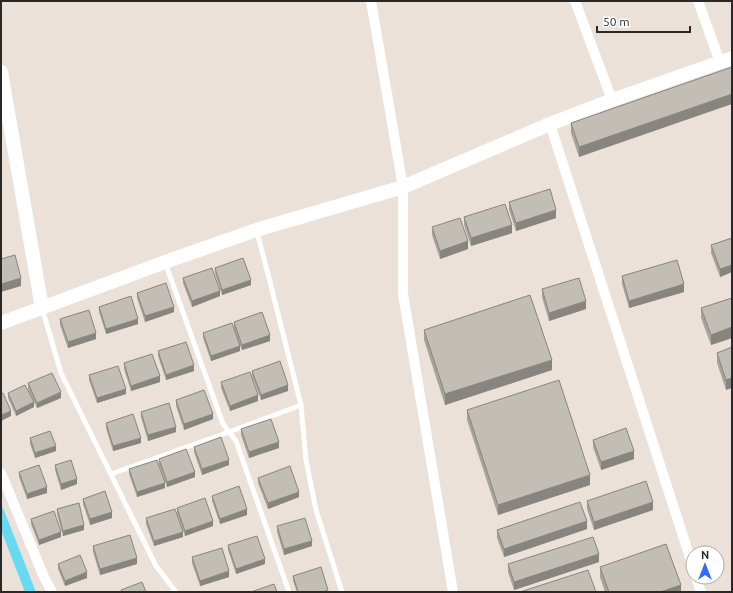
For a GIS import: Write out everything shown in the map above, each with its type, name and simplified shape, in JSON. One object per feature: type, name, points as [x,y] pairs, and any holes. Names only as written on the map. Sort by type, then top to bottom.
[{"type":"street","points":[[371,1],[403,187],[403,294],[453,592]]},
{"type":"street","points":[[575,1],[612,100]]},
{"type":"street","points":[[1,323],[256,230],[403,187],[550,124],[612,100],[726,60],[698,1]]},
{"type":"street","points":[[1,72],[42,308]]},
{"type":"street","points":[[550,124],[686,545]]},
{"type":"street","points":[[1,473],[44,577],[52,592]]},
{"type":"lane","points":[[256,230],[301,405],[306,460],[315,503],[342,592]]},
{"type":"lane","points":[[165,262],[223,424],[236,441],[289,592]]},
{"type":"lane","points":[[42,308],[61,373],[156,566],[176,592]]},
{"type":"lane","points":[[111,474],[301,405]]},
{"type":"water","points":[[1,504],[36,592],[25,592],[1,530]]},
{"type":"building","points":[[732,67],[732,94],[579,147],[571,123]]},
{"type":"building","points":[[550,189],[556,210],[516,223],[509,202]]},
{"type":"building","points":[[505,204],[512,225],[471,238],[464,217]]},
{"type":"building","points":[[460,218],[468,241],[440,251],[432,227]]},
{"type":"building","points":[[732,238],[732,265],[720,269],[711,245]]},
{"type":"building","points":[[15,255],[21,278],[1,284],[1,259]]},
{"type":"building","points":[[243,258],[251,280],[222,290],[215,268]]},
{"type":"building","points":[[677,260],[684,284],[629,301],[622,276]]},
{"type":"building","points":[[212,268],[220,291],[192,301],[183,278]]},
{"type":"building","points":[[579,278],[586,301],[549,313],[542,289]]},
{"type":"building","points":[[166,283],[174,307],[145,316],[137,293]]},
{"type":"building","points":[[530,295],[552,360],[445,394],[424,330]]},
{"type":"building","points":[[131,296],[138,319],[106,329],[99,307]]},
{"type":"building","points":[[732,298],[732,327],[711,335],[701,308]]},
{"type":"building","points":[[89,310],[96,333],[68,342],[60,319]]},
{"type":"building","points":[[262,312],[270,335],[242,345],[234,322]]},
{"type":"building","points":[[232,323],[240,346],[211,356],[203,333]]},
{"type":"building","points":[[186,342],[194,365],[166,375],[158,351]]},
{"type":"building","points":[[732,347],[732,378],[726,380],[717,353]]},
{"type":"building","points":[[152,354],[160,376],[131,386],[124,363]]},
{"type":"building","points":[[280,361],[288,385],[261,395],[252,371]]},
{"type":"building","points":[[118,366],[126,389],[97,398],[89,375]]},
{"type":"building","points":[[250,372],[258,395],[230,406],[221,382]]},
{"type":"building","points":[[52,373],[61,392],[37,403],[28,383]]},
{"type":"building","points":[[559,380],[590,475],[498,505],[467,410]]},
{"type":"building","points":[[25,385],[34,402],[16,411],[8,393]]},
{"type":"building","points":[[204,390],[213,414],[184,424],[176,400]]},
{"type":"building","points":[[3,393],[11,411],[1,415],[1,394]]},
{"type":"building","points":[[169,403],[176,427],[148,435],[141,412]]},
{"type":"building","points":[[133,414],[141,438],[113,446],[106,423]]},
{"type":"building","points":[[271,419],[279,442],[249,452],[241,429]]},
{"type":"building","points":[[626,428],[634,451],[601,462],[593,440]]},
{"type":"building","points":[[50,431],[56,446],[35,453],[30,438]]},
{"type":"building","points":[[221,437],[229,460],[202,469],[194,447]]},
{"type":"building","points":[[186,449],[195,472],[167,482],[159,459]]},
{"type":"building","points":[[71,460],[77,479],[61,484],[55,465]]},
{"type":"building","points":[[157,460],[165,483],[137,492],[129,469]]},
{"type":"building","points":[[39,465],[47,487],[27,494],[19,472]]},
{"type":"building","points":[[290,466],[299,492],[268,503],[258,478]]},
{"type":"building","points":[[646,481],[653,502],[594,522],[587,501]]},
{"type":"building","points":[[239,486],[247,509],[220,519],[212,496]]},
{"type":"building","points":[[105,491],[112,512],[90,519],[83,499]]},
{"type":"building","points":[[205,498],[213,521],[185,531],[177,508]]},
{"type":"building","points":[[580,502],[587,521],[504,549],[497,530]]},
{"type":"building","points":[[79,503],[84,525],[63,531],[57,509]]},
{"type":"building","points":[[175,509],[183,532],[154,541],[146,518]]},
{"type":"building","points":[[54,511],[61,532],[39,540],[31,519]]},
{"type":"building","points":[[305,518],[312,541],[284,549],[277,526]]},
{"type":"building","points":[[130,535],[137,558],[100,569],[93,546]]},
{"type":"building","points":[[257,536],[265,559],[236,569],[228,545]]},
{"type":"building","points":[[593,537],[599,554],[514,582],[508,564]]},
{"type":"building","points":[[666,544],[681,585],[660,592],[609,592],[600,567]]},
{"type":"building","points":[[222,548],[229,571],[200,581],[192,557]]},
{"type":"building","points":[[80,555],[87,572],[65,581],[58,564]]},
{"type":"building","points":[[321,567],[328,590],[323,592],[298,592],[293,576]]},
{"type":"building","points":[[588,570],[596,592],[520,592]]},
{"type":"building","points":[[142,582],[146,592],[122,592],[121,590]]},
{"type":"building","points":[[274,584],[277,592],[251,592]]}]
